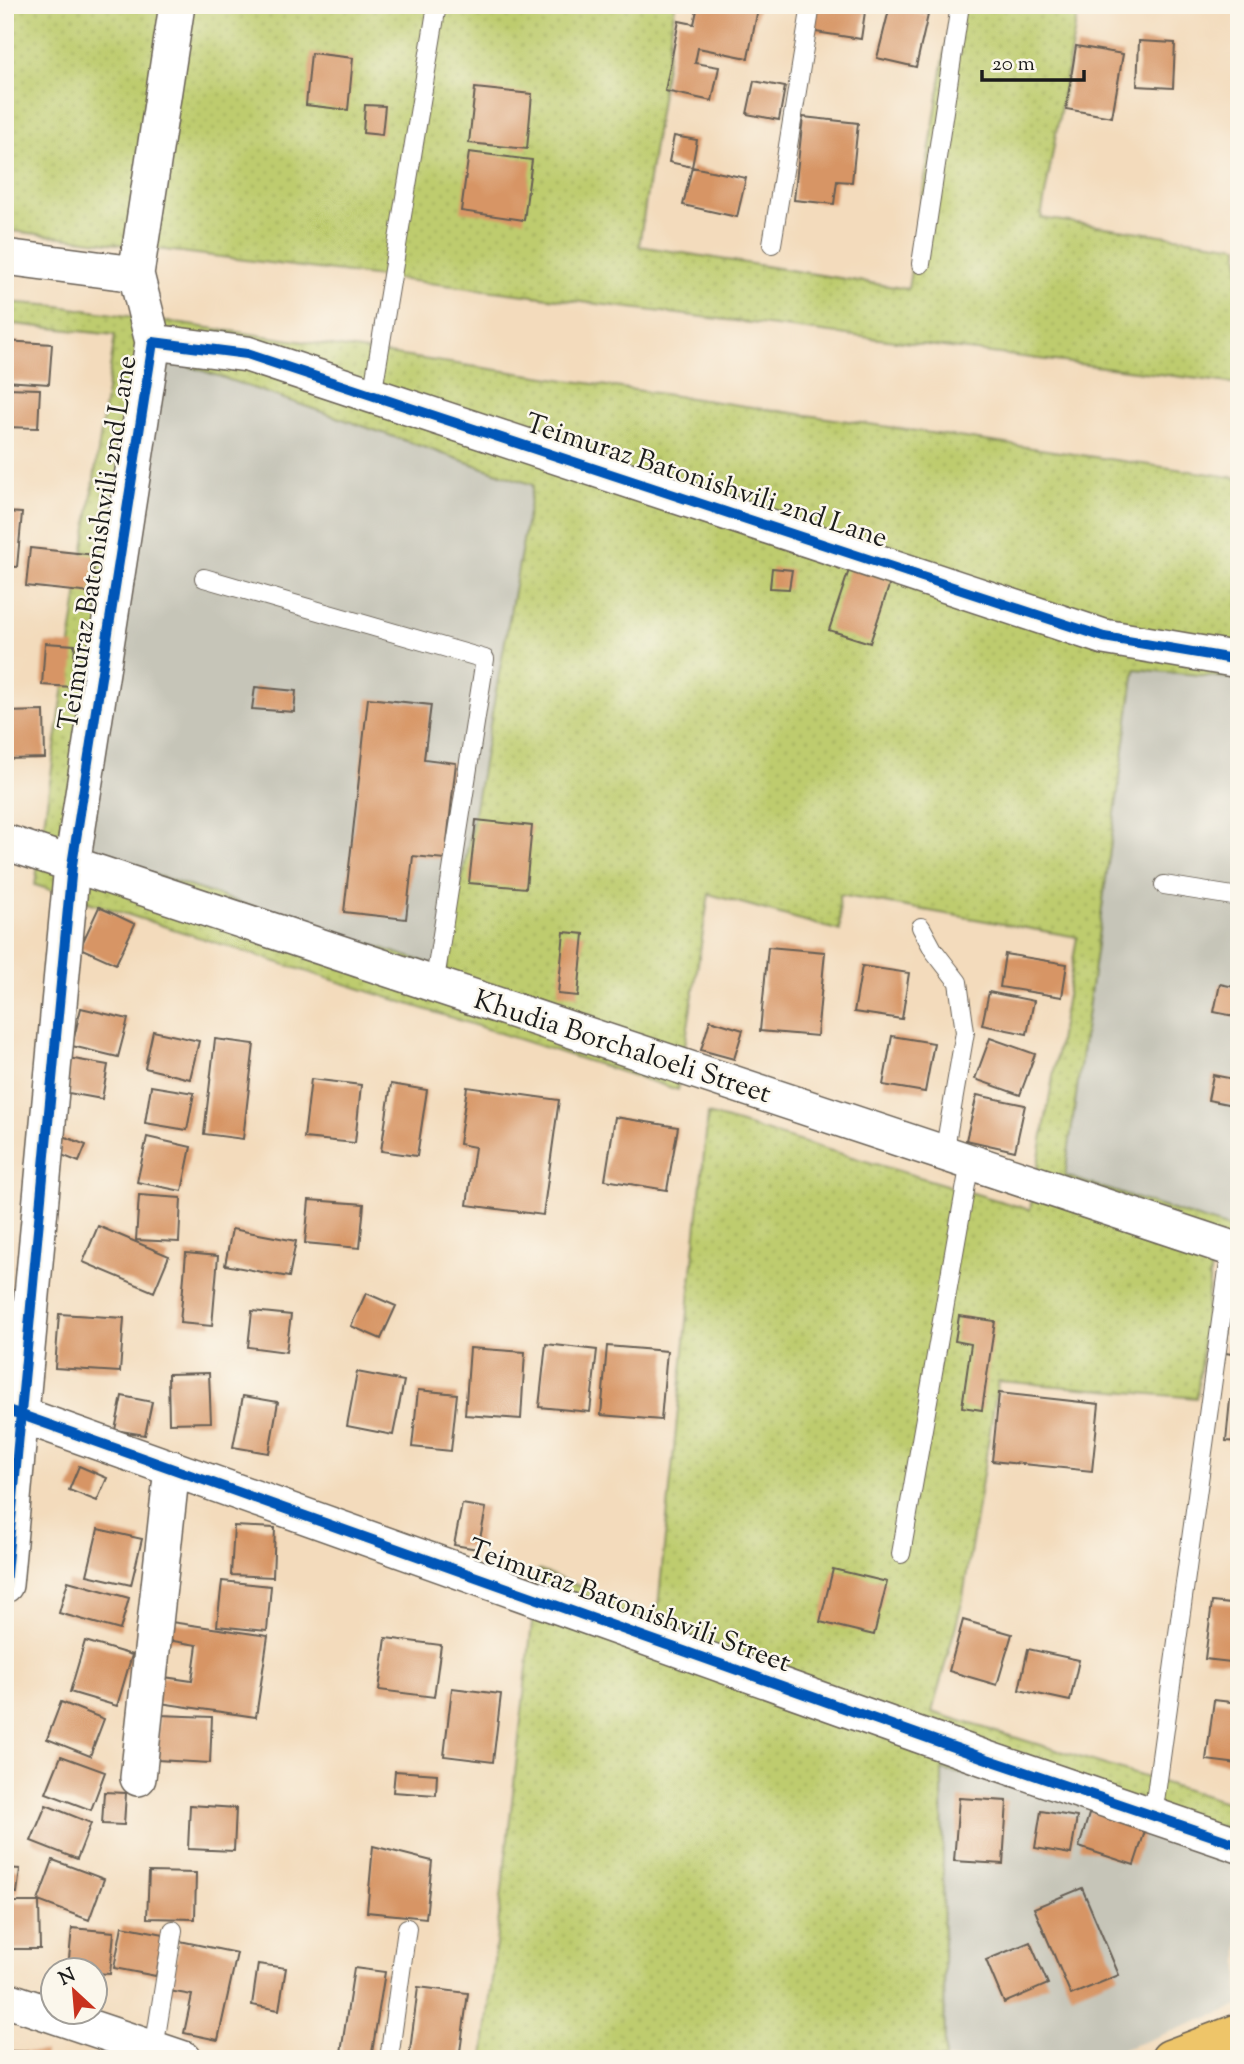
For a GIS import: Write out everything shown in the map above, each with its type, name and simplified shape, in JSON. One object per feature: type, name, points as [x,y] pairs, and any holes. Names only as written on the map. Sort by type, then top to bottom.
[{"type":"main road","points":[[1170,2059],[1239,2033]]},
{"type":"street","points":[[153,342],[136,274],[177,5]]},
{"type":"street","points":[[5,257],[136,274]]},
{"type":"street","name":"Teimuraz Batonishvili 2nd Lane","points":[[5,1585],[14,1412],[72,865],[153,342],[247,354],[1104,638],[1239,660]]},
{"type":"street","name":"Khudia Borchaloeli Street","points":[[5,842],[1235,1249]]},
{"type":"street","name":"Teimuraz Batonishvili Street","points":[[14,1412],[1239,1845]]},
{"type":"street","points":[[138,1778],[172,1468]]},
{"type":"street","points":[[5,1999],[169,2054]]},
{"type":"lane","points":[[372,396],[437,5]]},
{"type":"lane","points":[[772,244],[811,5]]},
{"type":"lane","points":[[921,264],[960,5]]},
{"type":"lane","points":[[204,578],[485,659],[434,986]]},
{"type":"lane","points":[[1164,885],[1239,897]]},
{"type":"lane","points":[[901,1554],[957,1158],[965,1032],[958,982],[933,951],[921,927]]},
{"type":"lane","points":[[1153,1816],[1235,1249]]},
{"type":"lane","points":[[389,2059],[407,1928]]},
{"type":"lane","points":[[169,2054],[173,1930]]},
{"type":"shaded area","points":[[163,356],[533,485],[446,969],[86,854]]},
{"type":"shaded area","points":[[1135,669],[1239,679],[1239,1231],[1065,1176]]},
{"type":"shaded area","points":[[942,1770],[1239,1831],[1239,2006],[1098,2059],[945,2059]]},
{"type":"green space","points":[[5,5],[675,5],[639,246],[908,289],[952,5],[1079,5],[1041,218],[1239,246],[1239,384],[5,230]]},
{"type":"green space","points":[[5,302],[58,306],[1239,478],[1239,679],[1135,669],[1065,1176],[1239,1231],[1239,1274],[1211,1265],[1197,1398],[998,1381],[962,1603],[932,1712],[1239,1806],[1239,1831],[942,1770],[945,2059],[483,2059],[538,1570],[657,1617],[708,1114],[1030,1210],[1077,937],[839,895],[840,931],[709,894],[678,1090],[35,885],[115,335],[5,323]],"holes":[[[163,357],[533,485],[446,969],[86,853]]]},
{"type":"building","points":[[698,5],[737,5],[758,9],[748,58],[698,48],[695,63],[719,67],[712,101],[665,91],[679,21],[694,24]]},
{"type":"building","points":[[813,5],[866,5],[861,39],[809,31]]},
{"type":"building","points":[[890,6],[928,15],[916,67],[877,58]]},
{"type":"building","points":[[1139,41],[1175,43],[1173,88],[1137,86]]},
{"type":"building","points":[[1076,46],[1123,54],[1112,117],[1066,109]]},
{"type":"building","points":[[311,53],[353,58],[348,110],[306,105]]},
{"type":"building","points":[[754,81],[785,87],[779,120],[747,114]]},
{"type":"building","points":[[475,88],[532,94],[527,149],[469,143]]},
{"type":"building","points":[[365,105],[385,106],[382,135],[363,133]]},
{"type":"building","points":[[803,117],[858,123],[852,182],[837,181],[834,204],[794,200]]},
{"type":"building","points":[[674,136],[697,140],[692,167],[669,162]]},
{"type":"building","points":[[469,152],[532,160],[524,220],[461,211]]},
{"type":"building","points":[[692,167],[746,178],[737,217],[683,205]]},
{"type":"building","points":[[5,341],[52,344],[49,384],[5,381]]},
{"type":"building","points":[[5,388],[40,389],[38,428],[5,427]]},
{"type":"building","points":[[5,512],[22,513],[17,567],[5,566]]},
{"type":"building","points":[[30,548],[95,555],[91,593],[26,586]]},
{"type":"building","points":[[850,567],[891,580],[870,643],[829,630]]},
{"type":"building","points":[[772,568],[792,570],[789,589],[770,588]]},
{"type":"building","points":[[45,643],[75,645],[72,687],[42,685]]},
{"type":"building","points":[[255,687],[296,691],[294,712],[252,709]]},
{"type":"building","points":[[368,698],[431,705],[424,759],[456,763],[445,859],[413,856],[406,919],[344,912]]},
{"type":"building","points":[[44,711],[45,758],[5,759],[5,712]]},
{"type":"building","points":[[476,820],[532,826],[526,888],[469,883]]},
{"type":"building","points":[[99,907],[135,924],[116,964],[80,948]]},
{"type":"building","points":[[564,932],[584,934],[578,996],[558,994]]},
{"type":"building","points":[[768,947],[825,952],[817,1036],[760,1031]]},
{"type":"building","points":[[1005,954],[1067,964],[1062,997],[1000,987]]},
{"type":"building","points":[[862,966],[909,973],[902,1019],[854,1012]]},
{"type":"building","points":[[1220,984],[1239,988],[1239,1017],[1214,1012]]},
{"type":"building","points":[[989,992],[1034,1001],[1027,1034],[982,1025]]},
{"type":"building","points":[[81,1008],[128,1019],[118,1057],[72,1046]]},
{"type":"building","points":[[710,1020],[743,1030],[734,1059],[701,1050]]},
{"type":"building","points":[[153,1031],[199,1041],[190,1079],[145,1068]]},
{"type":"building","points":[[892,1036],[934,1043],[925,1092],[883,1085]]},
{"type":"building","points":[[990,1038],[1035,1054],[1020,1095],[975,1079]]},
{"type":"building","points":[[215,1039],[254,1044],[243,1139],[204,1134]]},
{"type":"building","points":[[68,1058],[108,1065],[102,1099],[63,1092]]},
{"type":"building","points":[[1213,1075],[1239,1080],[1237,1106],[1208,1100]]},
{"type":"building","points":[[311,1079],[361,1085],[355,1143],[304,1138]]},
{"type":"building","points":[[391,1084],[427,1090],[417,1156],[381,1151]]},
{"type":"building","points":[[151,1086],[194,1093],[187,1130],[145,1123]]},
{"type":"building","points":[[467,1087],[559,1100],[543,1215],[467,1205],[475,1147],[459,1144]]},
{"type":"building","points":[[977,1095],[1025,1105],[1015,1151],[966,1140]]},
{"type":"building","points":[[615,1117],[678,1127],[667,1190],[605,1180]]},
{"type":"building","points":[[61,1135],[86,1145],[79,1162],[54,1152]]},
{"type":"building","points":[[147,1137],[191,1147],[182,1191],[137,1182]]},
{"type":"building","points":[[139,1195],[181,1198],[179,1242],[136,1240]]},
{"type":"building","points":[[309,1200],[364,1204],[360,1248],[305,1243]]},
{"type":"building","points":[[5,1216],[11,1216],[7,1255],[5,1255]]},
{"type":"building","points":[[98,1226],[169,1256],[154,1292],[83,1262]]},
{"type":"building","points":[[232,1229],[296,1241],[289,1277],[225,1265]]},
{"type":"building","points":[[186,1253],[218,1256],[212,1326],[180,1323]]},
{"type":"building","points":[[1236,1288],[1239,1288],[1239,1355],[1225,1353]]},
{"type":"building","points":[[366,1293],[396,1306],[381,1339],[351,1326]]},
{"type":"building","points":[[252,1311],[291,1315],[286,1352],[248,1347]]},
{"type":"building","points":[[59,1314],[124,1318],[120,1372],[55,1368]]},
{"type":"building","points":[[959,1316],[995,1321],[982,1410],[962,1407],[971,1344],[955,1341]]},
{"type":"building","points":[[546,1344],[597,1350],[590,1412],[539,1407]]},
{"type":"building","points":[[607,1346],[667,1351],[661,1420],[601,1415]]},
{"type":"building","points":[[470,1348],[525,1352],[521,1419],[465,1415]]},
{"type":"building","points":[[357,1372],[404,1381],[393,1435],[347,1426]]},
{"type":"building","points":[[209,1373],[211,1422],[169,1423],[168,1374]]},
{"type":"building","points":[[418,1390],[457,1394],[451,1451],[412,1447]]},
{"type":"building","points":[[999,1393],[1099,1404],[1092,1471],[992,1461]]},
{"type":"building","points":[[122,1396],[152,1402],[145,1435],[115,1430]]},
{"type":"building","points":[[243,1396],[278,1402],[269,1453],[233,1447]]},
{"type":"building","points":[[1230,1400],[1239,1401],[1239,1442],[1226,1441]]},
{"type":"building","points":[[79,1466],[107,1478],[97,1501],[69,1490]]},
{"type":"building","points":[[462,1504],[486,1508],[478,1549],[454,1545]]},
{"type":"building","points":[[234,1526],[275,1528],[273,1577],[231,1575]]},
{"type":"building","points":[[98,1529],[142,1539],[131,1585],[87,1575]]},
{"type":"building","points":[[833,1569],[887,1582],[874,1635],[820,1622]]},
{"type":"building","points":[[68,1581],[129,1598],[120,1630],[59,1613]]},
{"type":"building","points":[[222,1581],[271,1586],[267,1631],[217,1626]]},
{"type":"building","points":[[1212,1602],[1239,1605],[1239,1663],[1205,1659]]},
{"type":"building","points":[[963,1620],[1012,1634],[997,1685],[949,1671]]},
{"type":"building","points":[[164,1621],[268,1636],[256,1717],[153,1702],[157,1676],[192,1681],[197,1645],[161,1639]]},
{"type":"building","points":[[386,1638],[441,1645],[434,1697],[379,1690]]},
{"type":"building","points":[[85,1641],[132,1655],[117,1706],[70,1692]]},
{"type":"building","points":[[1028,1649],[1079,1660],[1070,1701],[1019,1690]]},
{"type":"building","points":[[452,1688],[501,1694],[493,1762],[444,1756]]},
{"type":"building","points":[[1214,1700],[1239,1703],[1239,1764],[1206,1760]]},
{"type":"building","points":[[61,1702],[104,1719],[90,1756],[47,1739]]},
{"type":"building","points":[[159,1715],[212,1717],[210,1763],[157,1760]]},
{"type":"building","points":[[61,1756],[105,1772],[91,1810],[46,1793]]},
{"type":"building","points":[[395,1771],[437,1774],[436,1795],[393,1792]]},
{"type":"building","points":[[104,1792],[126,1793],[124,1825],[102,1824]]},
{"type":"building","points":[[959,1798],[1007,1801],[1003,1864],[954,1861]]},
{"type":"building","points":[[46,1805],[91,1823],[77,1859],[31,1841]]},
{"type":"building","points":[[190,1805],[236,1808],[234,1851],[188,1849]]},
{"type":"building","points":[[1041,1811],[1077,1817],[1071,1854],[1035,1848]]},
{"type":"building","points":[[1090,1811],[1146,1828],[1134,1865],[1079,1847]]},
{"type":"building","points":[[373,1846],[432,1861],[426,1918],[367,1912]]},
{"type":"building","points":[[53,1860],[104,1879],[89,1920],[38,1901]]},
{"type":"building","points":[[5,1868],[20,1869],[17,1893],[5,1891]]},
{"type":"building","points":[[149,1872],[196,1873],[195,1919],[147,1918]]},
{"type":"building","points":[[1082,1888],[1119,1975],[1071,1995],[1034,1908]]},
{"type":"building","points":[[5,1902],[39,1902],[40,1949],[5,1949]]},
{"type":"building","points":[[122,1926],[164,1934],[156,1976],[114,1968]]},
{"type":"building","points":[[72,1928],[114,1932],[110,1974],[108,1955],[69,1955]]},
{"type":"building","points":[[180,1941],[237,1953],[218,2040],[184,2033],[192,1995],[169,1991]]},
{"type":"building","points":[[1030,1942],[1048,1984],[1004,2003],[986,1960]]},
{"type":"building","points":[[258,1964],[286,1968],[279,2010],[252,2005]]},
{"type":"building","points":[[354,1968],[385,1972],[371,2059],[340,2059]]},
{"type":"building","points":[[418,1987],[468,1993],[459,2059],[409,2059]]},
{"type":"building","points":[[5,2051],[45,2052],[45,2059],[5,2059]]},
{"type":"cycle path","points":[[5,1585],[72,865],[153,342],[247,354],[1104,637],[1239,660]]},
{"type":"cycle path","points":[[5,1409],[984,1758],[1239,1845]]}]
